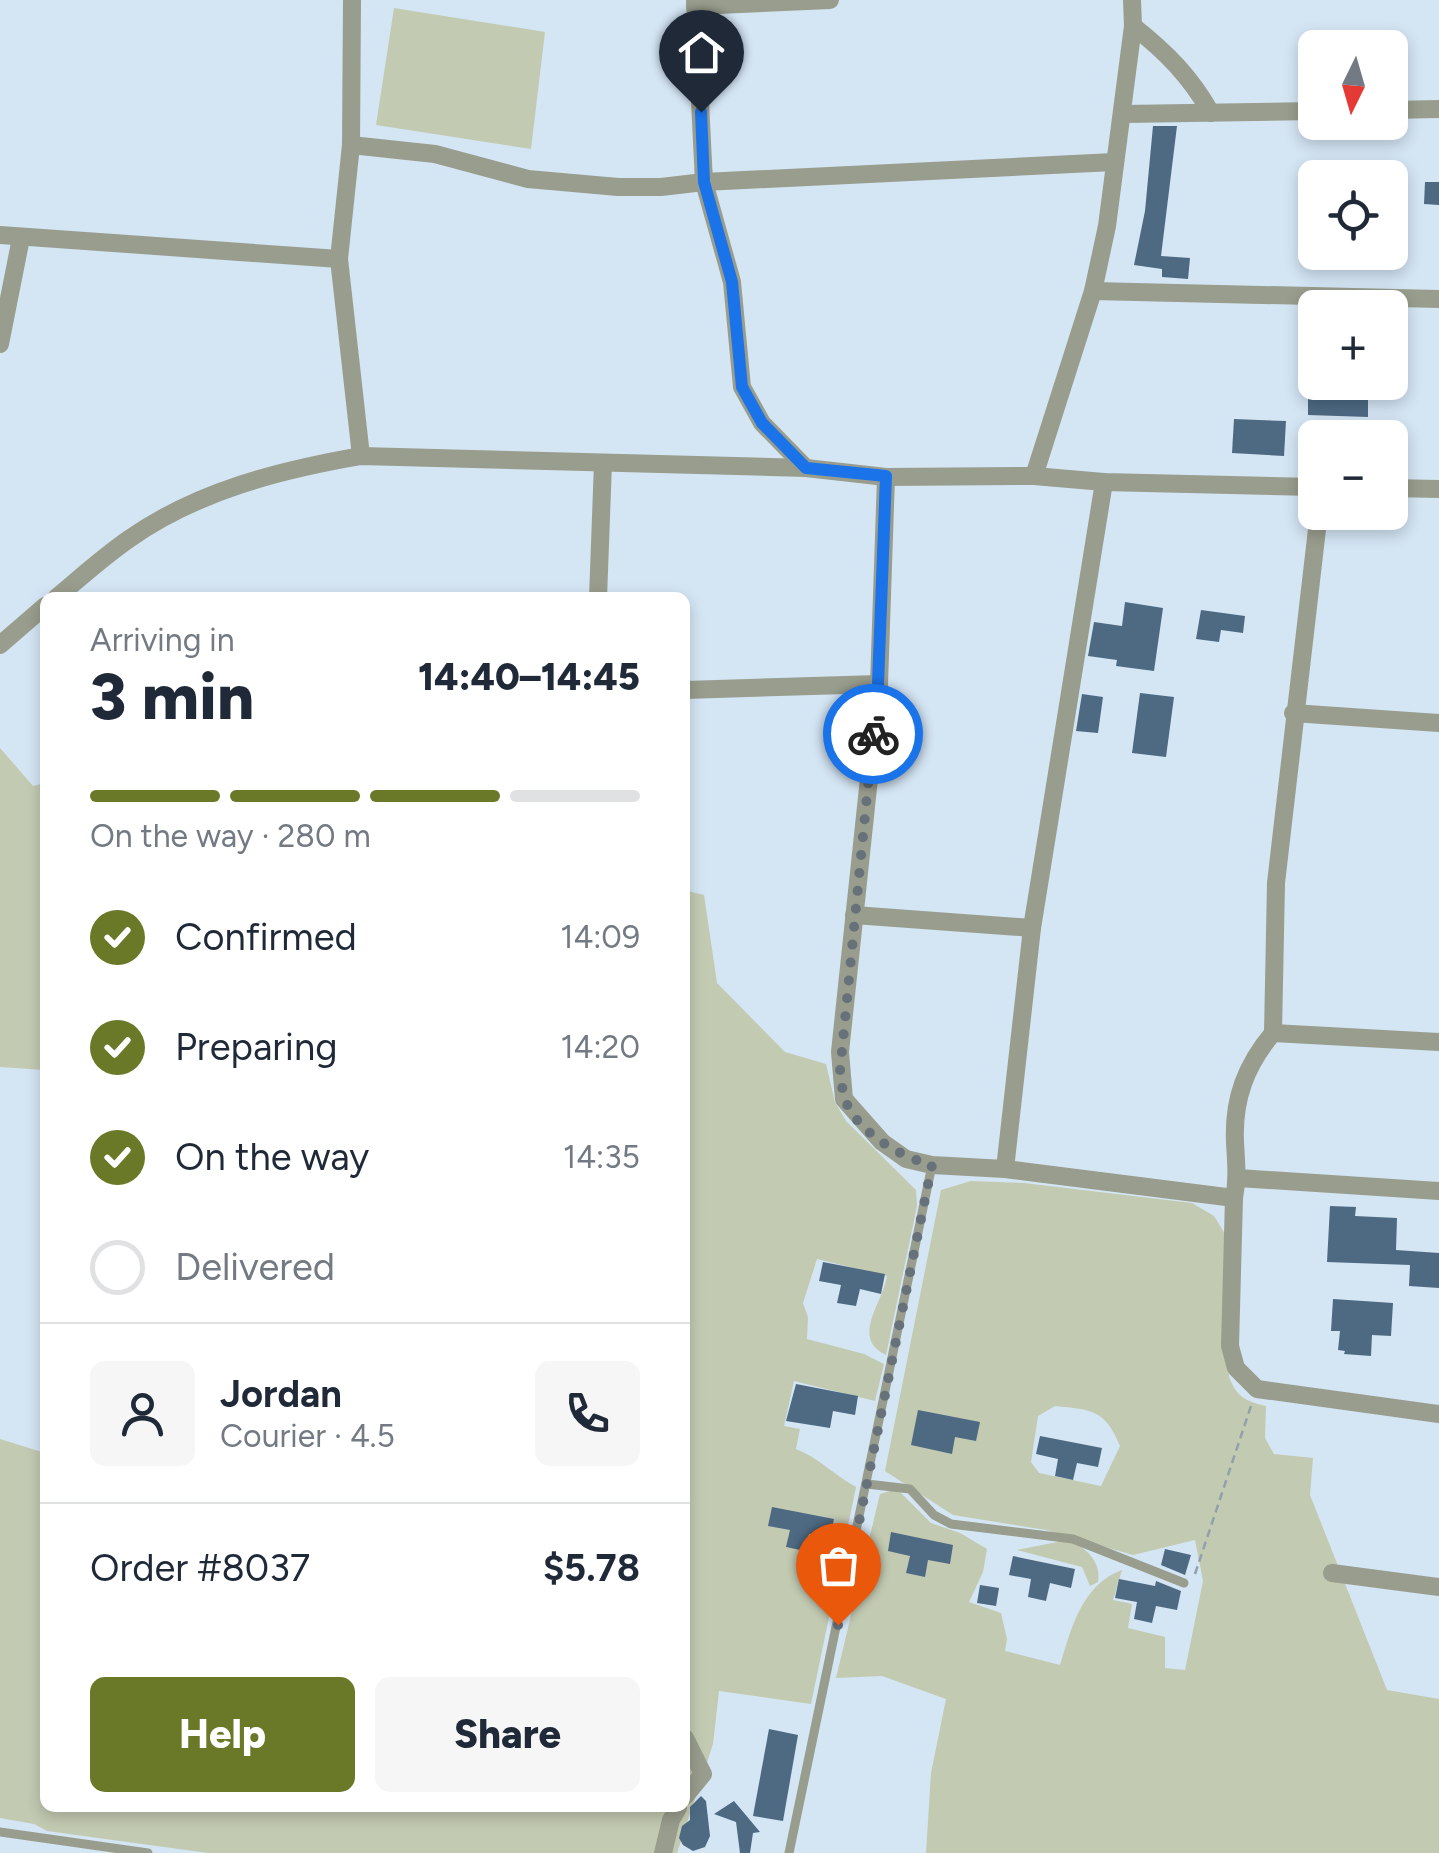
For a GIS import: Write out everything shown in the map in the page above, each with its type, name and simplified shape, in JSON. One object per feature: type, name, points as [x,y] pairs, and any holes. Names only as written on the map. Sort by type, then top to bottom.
[{"type":"street","points":[[352,0],[350,145],[340,258],[361,456]]},
{"type":"street","points":[[806,468],[762,423],[742,387],[732,282],[704,182],[695,3],[830,0]]},
{"type":"street","points":[[1034,476],[1093,291],[1107,226],[1133,26],[1132,0]]},
{"type":"street","points":[[1133,26],[1180,67],[1211,112]]},
{"type":"street","points":[[1408,110],[1439,109]]},
{"type":"street","points":[[1123,114],[1298,111]]},
{"type":"street","points":[[350,145],[435,154],[528,178],[618,187],[1114,162]]},
{"type":"street","points":[[0,235],[340,258]]},
{"type":"street","points":[[0,344],[21,238]]},
{"type":"street","points":[[1093,291],[1439,299]]},
{"type":"street","points":[[64,592],[131,538],[236,485],[295,468],[361,456],[1298,487]]},
{"type":"street","points":[[598,592],[602,463]]},
{"type":"street","points":[[886,476],[878,684],[840,1052],[844,1099],[882,1142],[906,1158],[932,1165],[1236,1188],[1439,1191]]},
{"type":"street","points":[[1005,1169],[1032,928],[1104,482]]},
{"type":"street","points":[[1408,488],[1439,489]]},
{"type":"street","points":[[1317,530],[1276,882],[1274,1033],[1253,1056],[1242,1086],[1235,1137],[1230,1346],[1236,1368],[1257,1389],[1439,1414]]},
{"type":"street","points":[[0,645],[40,610]]},
{"type":"street","points":[[690,690],[878,684]]},
{"type":"street","points":[[1294,713],[1439,724]]},
{"type":"street","points":[[854,914],[1032,928]]},
{"type":"street","points":[[1274,1033],[1439,1042]]},
{"type":"street","points":[[1332,1573],[1439,1588]]},
{"type":"street","points":[[690,1747],[704,1774],[690,1790]]},
{"type":"street","points":[[663,1853],[676,1812]]},
{"type":"lane","points":[[789,1853],[932,1165]]},
{"type":"lane","points":[[867,1484],[910,1489],[934,1515],[951,1524],[1073,1539],[1184,1583]]},
{"type":"lane","points":[[0,1832],[148,1853]]},
{"type":"path","points":[[1184,1583],[1193,1581],[1198,1569],[1257,1389]]},
{"type":"green space","points":[[394,8],[545,32],[531,149],[376,125]]},
{"type":"green space","points":[[0,748],[33,786],[40,784],[40,1070],[0,1067]]},
{"type":"green space","points":[[690,890],[704,895],[717,983],[785,1052],[826,1064],[835,1102],[846,1121],[916,1190],[917,1206],[886,1355],[876,1348],[869,1330],[887,1276],[817,1259],[803,1303],[808,1317],[807,1339],[864,1354],[884,1364],[875,1401],[794,1381],[784,1426],[800,1429],[796,1449],[856,1487],[811,1704],[719,1691],[713,1744],[677,1853],[208,1853],[47,1831],[34,1824],[0,1818],[0,1439],[40,1451],[40,1812],[690,1812]]},
{"type":"green space","points":[[971,1181],[1024,1183],[1192,1203],[1214,1216],[1225,1234],[1232,1384],[1243,1397],[1266,1406],[1265,1438],[1274,1454],[1313,1458],[1310,1495],[1387,1690],[1439,1699],[1439,1853],[926,1853],[931,1773],[946,1699],[882,1676],[836,1678],[880,1494],[897,1489],[931,1523],[960,1533],[987,1549],[983,1572],[969,1602],[1001,1613],[1007,1639],[1005,1651],[1060,1665],[1080,1609],[1097,1586],[1122,1570],[1113,1600],[1132,1604],[1128,1628],[1165,1637],[1165,1668],[1185,1670],[1203,1581],[1195,1540],[1133,1555],[1046,1530],[953,1515],[885,1471],[941,1190]],"holes":[[[1055,1406],[1088,1411],[1109,1425],[1120,1446],[1101,1486],[1039,1473],[1031,1462],[1038,1416]]]},
{"type":"green space","points":[[1067,1540],[1091,1556],[1098,1582],[1090,1586],[1082,1567],[1017,1550]]},
{"type":"building","points":[[1153,126],[1177,126],[1161,256],[1190,258],[1188,279],[1162,277],[1162,269],[1134,265],[1145,211]]},
{"type":"building","points":[[1425,182],[1439,182],[1439,205],[1424,204]]},
{"type":"building","points":[[1308,400],[1368,400],[1368,417],[1308,415]]},
{"type":"building","points":[[1234,419],[1286,421],[1284,456],[1232,453]]},
{"type":"building","points":[[1125,602],[1163,608],[1154,671],[1116,666],[1117,660],[1088,656],[1094,622],[1122,626]]},
{"type":"building","points":[[1201,610],[1245,616],[1243,633],[1221,630],[1219,642],[1196,639]]},
{"type":"building","points":[[1140,693],[1174,697],[1166,757],[1132,753]]},
{"type":"building","points":[[1082,694],[1103,697],[1098,733],[1076,731]]},
{"type":"building","points":[[1330,1206],[1356,1207],[1355,1216],[1397,1218],[1396,1250],[1439,1253],[1439,1288],[1409,1286],[1410,1265],[1327,1262]]},
{"type":"building","points":[[823,1262],[885,1274],[881,1294],[860,1289],[856,1306],[837,1303],[841,1285],[819,1281]]},
{"type":"building","points":[[1333,1299],[1393,1303],[1391,1336],[1372,1335],[1371,1356],[1344,1354],[1345,1351],[1338,1350],[1340,1331],[1331,1331]]},
{"type":"building","points":[[796,1384],[858,1396],[855,1415],[833,1411],[830,1428],[786,1421]]},
{"type":"building","points":[[918,1410],[980,1422],[976,1441],[955,1437],[952,1454],[911,1445]]},
{"type":"building","points":[[1040,1436],[1102,1448],[1098,1467],[1077,1463],[1073,1480],[1055,1476],[1058,1459],[1036,1454]]},
{"type":"building","points":[[772,1507],[834,1519],[830,1538],[809,1534],[805,1551],[786,1547],[790,1530],[768,1526]]},
{"type":"building","points":[[891,1532],[953,1545],[950,1564],[928,1560],[925,1577],[906,1573],[910,1556],[888,1551]]},
{"type":"building","points":[[1165,1549],[1191,1555],[1185,1575],[1161,1565]]},
{"type":"building","points":[[1013,1556],[1075,1569],[1071,1588],[1050,1583],[1046,1601],[1028,1597],[1031,1579],[1009,1575]]},
{"type":"building","points":[[1119,1579],[1155,1586],[1156,1581],[1181,1591],[1177,1610],[1156,1606],[1152,1623],[1134,1619],[1137,1602],[1115,1598]]},
{"type":"building","points":[[980,1585],[999,1588],[996,1606],[977,1603]]},
{"type":"building","points":[[769,1729],[798,1735],[783,1821],[753,1816]]},
{"type":"building","points":[[701,1796],[706,1801],[710,1836],[705,1847],[693,1851],[679,1838],[682,1826],[690,1820],[690,1807]]},
{"type":"building","points":[[734,1801],[760,1832],[753,1833],[750,1853],[740,1853],[736,1822],[714,1814]]},
{"type":"way so far","points":[[838,1625],[932,1165],[906,1158],[862,1122],[844,1099],[840,1071],[873,734]]},
{"type":"route","points":[[701,112],[704,182],[732,282],[742,387],[762,423],[806,468],[886,476],[873,734]]}]
